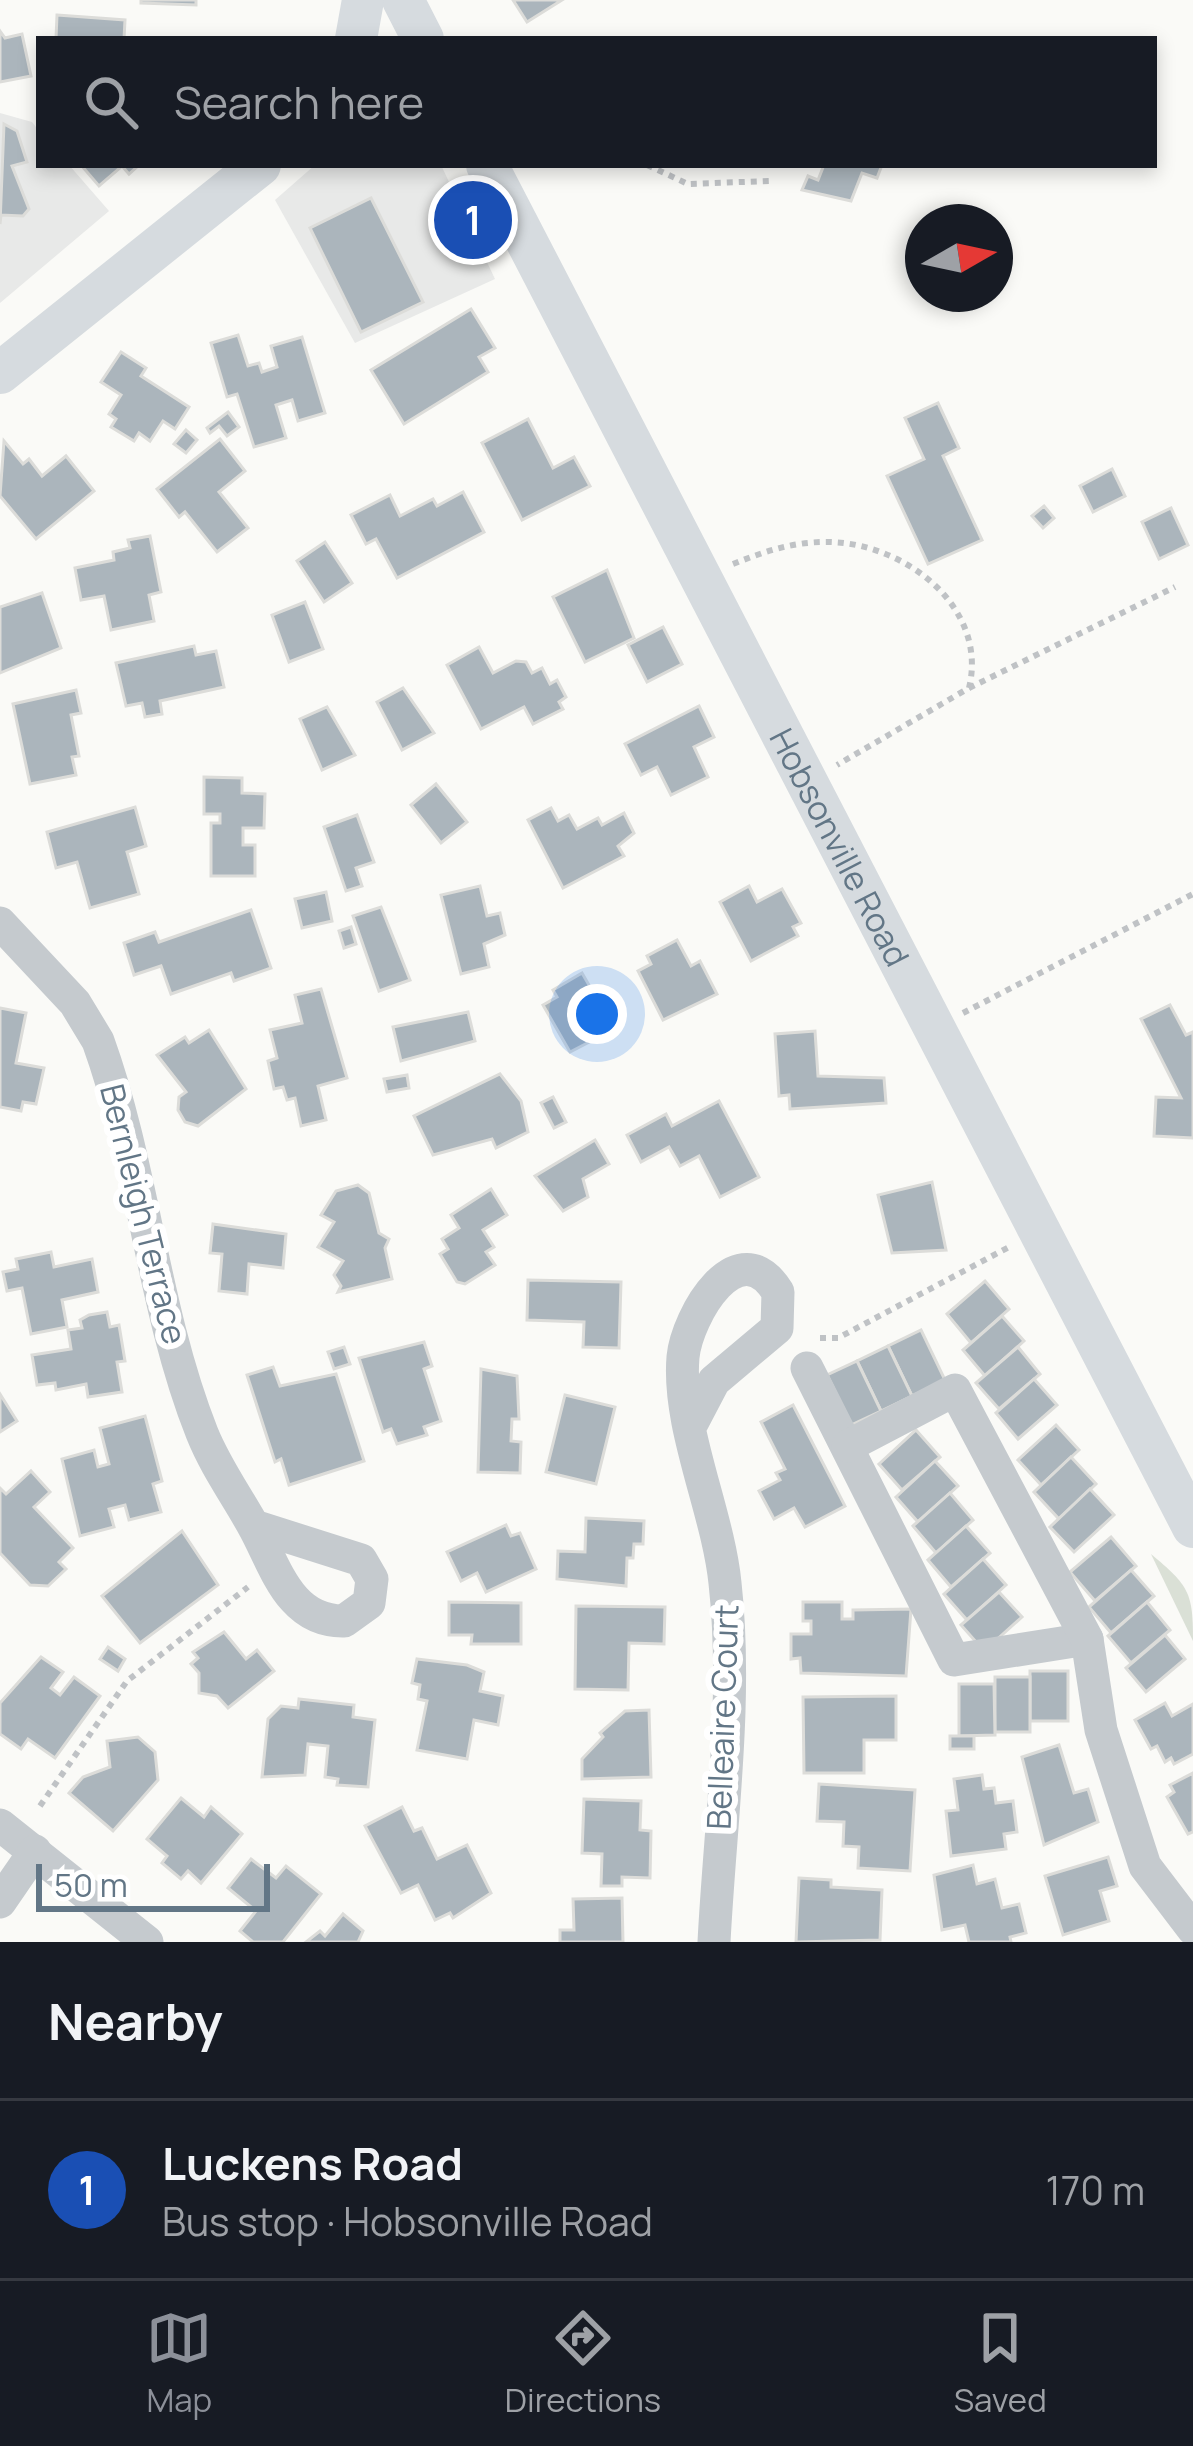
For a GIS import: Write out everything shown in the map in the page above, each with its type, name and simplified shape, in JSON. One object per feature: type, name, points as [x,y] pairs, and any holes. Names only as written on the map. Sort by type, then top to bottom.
[{"type":"main road","points":[[357,36],[363,0]]},
{"type":"main road","points":[[0,373],[256,168]]},
{"type":"main road","name":"Hobsonville Road","points":[[490,168],[1193,1527]]},
{"type":"street","name":"Bernleigh Terrace","points":[[0,923],[75,1004],[98,1041],[188,1391],[224,1482],[254,1526]]},
{"type":"street","points":[[810,1352],[848,1446],[954,1660],[1087,1640]]},
{"type":"street","points":[[848,1446],[955,1390],[1087,1640],[1101,1730],[1144,1866],[1193,1929]]},
{"type":"street","name":"Belleaire Court","points":[[692,1423],[720,1545],[728,1610],[714,1942]]},
{"type":"street","points":[[0,1825],[148,1942]]},
{"type":"street","points":[[0,1902],[35,1851]]},
{"type":"path","points":[[653,168],[688,184],[769,181]]},
{"type":"path","points":[[702,577],[774,548],[828,542],[867,549],[914,568],[944,593],[968,626],[976,660],[969,688]]},
{"type":"path","points":[[807,782],[969,688],[1175,587]]},
{"type":"path","points":[[934,1028],[1193,894]]},
{"type":"path","points":[[810,1352],[1009,1247]]},
{"type":"path","points":[[40,1806],[127,1681],[261,1578]]},
{"type":"shaded area","points":[[0,113],[36,127],[36,168],[72,168],[109,211],[0,303]]},
{"type":"shaded area","points":[[312,168],[442,168],[495,279],[355,343],[275,200]]},
{"type":"shaded area","points":[[1151,1554],[1186,1591],[1193,1641]]},
{"type":"building","points":[[196,0],[196,5],[141,3]]},
{"type":"building","points":[[513,0],[562,0],[527,22]]},
{"type":"building","points":[[57,15],[125,20],[124,36],[56,36]]},
{"type":"building","points":[[0,31],[5,38],[22,34],[31,76],[0,82]]},
{"type":"building","points":[[4,124],[17,131],[27,162],[12,166],[29,209],[23,216],[1,215],[0,224]]},
{"type":"building","points":[[84,168],[120,168],[99,186]]},
{"type":"building","points":[[823,168],[881,168],[877,178],[862,173],[851,201],[802,190],[808,176],[818,180]]},
{"type":"building","points":[[371,198],[423,302],[361,332],[310,228]]},
{"type":"building","points":[[471,309],[495,348],[479,357],[488,372],[404,424],[371,370]]},
{"type":"building","points":[[238,335],[248,366],[259,363],[262,372],[277,367],[271,346],[302,337],[325,413],[298,421],[292,400],[276,405],[286,438],[254,447],[237,394],[227,397],[211,343]]},
{"type":"building","points":[[121,352],[146,368],[141,376],[189,407],[175,429],[163,421],[150,441],[139,433],[134,441],[111,427],[116,419],[109,414],[121,395],[101,382]]},
{"type":"building","points":[[938,403],[959,448],[943,456],[982,540],[928,564],[887,476],[924,459],[905,418]]},
{"type":"building","points":[[228,412],[239,427],[227,436],[219,426],[210,433],[207,428]]},
{"type":"building","points":[[528,419],[553,468],[574,457],[590,486],[522,520],[482,443]]},
{"type":"building","points":[[186,430],[197,440],[186,453],[174,444]]},
{"type":"building","points":[[220,439],[245,471],[219,492],[248,528],[217,552],[185,512],[179,517],[157,489]]},
{"type":"building","points":[[4,441],[23,464],[29,459],[42,476],[66,456],[94,491],[36,539],[0,496]]},
{"type":"building","points":[[1112,469],[1125,496],[1093,512],[1080,486]]},
{"type":"building","points":[[463,492],[484,532],[397,578],[376,539],[366,544],[351,515],[390,495],[400,516],[433,499],[437,506]]},
{"type":"building","points":[[1044,506],[1054,518],[1043,528],[1032,516]]},
{"type":"building","points":[[1171,508],[1188,545],[1159,559],[1142,522]]},
{"type":"building","points":[[150,536],[161,592],[149,595],[154,621],[111,630],[104,596],[81,600],[75,568],[114,560],[113,552],[130,548],[128,540]]},
{"type":"building","points":[[325,542],[352,583],[324,602],[297,561]]},
{"type":"building","points":[[607,570],[634,638],[585,662],[553,597]]},
{"type":"building","points":[[42,593],[61,648],[0,673],[0,607]]},
{"type":"building","points":[[305,602],[323,649],[289,662],[272,615]]},
{"type":"building","points":[[663,627],[682,664],[647,682],[628,645]]},
{"type":"building","points":[[194,646],[196,655],[216,651],[224,687],[160,701],[162,714],[145,717],[142,703],[126,706],[116,663]]},
{"type":"building","points":[[479,647],[493,673],[516,661],[526,662],[532,673],[542,668],[550,684],[557,680],[566,697],[559,702],[563,709],[533,724],[524,707],[481,729],[447,665]]},
{"type":"building","points":[[403,688],[434,733],[402,750],[377,702]]},
{"type":"building","points":[[76,690],[81,713],[71,715],[79,756],[72,757],[76,775],[30,784],[13,704]]},
{"type":"building","points":[[699,706],[714,737],[694,747],[708,777],[671,795],[657,767],[641,775],[625,744]]},
{"type":"building","points":[[327,707],[355,755],[322,770],[300,719]]},
{"type":"building","points":[[204,777],[242,778],[242,793],[265,794],[264,828],[243,828],[243,845],[255,845],[255,876],[211,876],[211,823],[220,823],[220,814],[204,814]]},
{"type":"building","points":[[436,784],[467,822],[441,843],[411,805]]},
{"type":"building","points":[[135,807],[146,846],[127,852],[139,894],[90,908],[77,862],[56,868],[47,832]]},
{"type":"building","points":[[551,808],[558,821],[569,815],[577,829],[598,818],[602,825],[624,813],[634,833],[618,846],[624,856],[563,888],[528,820]]},
{"type":"building","points":[[357,815],[374,862],[356,868],[362,886],[346,891],[324,827]]},
{"type":"building","points":[[480,886],[487,916],[500,913],[505,935],[484,944],[489,967],[461,974],[441,895]]},
{"type":"building","points":[[749,886],[757,902],[782,889],[801,923],[793,927],[798,936],[751,961],[720,902]]},
{"type":"building","points":[[326,892],[332,921],[302,928],[295,899]]},
{"type":"building","points":[[381,907],[410,980],[379,991],[353,916]]},
{"type":"building","points":[[251,910],[271,968],[234,981],[231,973],[171,994],[161,966],[134,975],[124,943],[155,932],[159,942]]},
{"type":"building","points":[[351,927],[356,944],[344,948],[339,931]]},
{"type":"building","points":[[677,940],[691,966],[700,961],[717,994],[663,1020],[638,971],[651,964],[647,956]]},
{"type":"building","points":[[582,973],[597,999],[605,994],[622,1025],[570,1052],[543,1005],[557,997],[553,990]]},
{"type":"building","points":[[321,989],[347,1078],[318,1086],[326,1120],[301,1126],[295,1098],[287,1100],[283,1087],[274,1089],[268,1061],[277,1058],[270,1030],[302,1023],[295,995]]},
{"type":"building","points":[[1170,1005],[1186,1035],[1193,1032],[1193,1138],[1154,1136],[1156,1097],[1181,1098],[1141,1019]]},
{"type":"building","points":[[0,1008],[26,1013],[16,1063],[44,1068],[36,1104],[23,1102],[21,1111],[0,1107]]},
{"type":"building","points":[[468,1012],[475,1041],[401,1061],[393,1027]]},
{"type":"building","points":[[209,1030],[246,1089],[198,1126],[185,1122],[178,1110],[179,1097],[186,1092],[157,1055],[185,1037],[189,1043]]},
{"type":"building","points":[[815,1031],[818,1076],[884,1078],[886,1103],[790,1109],[789,1095],[779,1096],[775,1034]]},
{"type":"building","points":[[500,1074],[521,1101],[528,1132],[496,1148],[492,1139],[433,1155],[414,1116]]},
{"type":"building","points":[[407,1075],[409,1088],[387,1092],[384,1079]]},
{"type":"building","points":[[553,1097],[566,1122],[554,1128],[541,1103]]},
{"type":"building","points":[[719,1101],[759,1177],[720,1197],[699,1156],[680,1166],[669,1147],[641,1162],[627,1135],[666,1114],[672,1126]]},
{"type":"building","points":[[595,1140],[609,1164],[583,1179],[588,1197],[563,1211],[535,1176]]},
{"type":"building","points":[[932,1182],[946,1250],[892,1253],[878,1195]]},
{"type":"building","points":[[358,1185],[369,1193],[379,1233],[389,1239],[385,1248],[392,1279],[338,1292],[341,1286],[334,1275],[343,1261],[318,1247],[334,1222],[321,1215],[336,1191]]},
{"type":"building","points":[[491,1189],[507,1215],[483,1230],[494,1247],[486,1252],[495,1265],[465,1284],[457,1282],[440,1254],[448,1249],[442,1239],[459,1228],[451,1215]]},
{"type":"building","points":[[213,1224],[286,1234],[283,1268],[249,1264],[247,1294],[219,1291],[222,1254],[210,1253]]},
{"type":"building","points":[[51,1252],[54,1267],[92,1259],[98,1292],[62,1300],[67,1327],[31,1334],[22,1288],[7,1291],[3,1272],[18,1269],[16,1259]]},
{"type":"building","points":[[528,1280],[621,1282],[619,1348],[583,1347],[584,1322],[527,1320]]},
{"type":"building","points":[[985,1281],[1009,1309],[971,1343],[947,1314]]},
{"type":"building","points":[[107,1312],[110,1327],[119,1325],[125,1361],[117,1362],[122,1392],[88,1397],[86,1384],[56,1390],[55,1383],[37,1385],[32,1355],[71,1349],[68,1330],[82,1328],[80,1320],[89,1315]]},
{"type":"building","points":[[1002,1316],[1024,1341],[985,1376],[963,1350]]},
{"type":"building","points":[[921,1330],[945,1380],[912,1396],[888,1346]]},
{"type":"building","points":[[424,1342],[432,1366],[424,1369],[441,1421],[424,1427],[427,1435],[397,1444],[391,1429],[383,1432],[359,1358]]},
{"type":"building","points":[[888,1346],[912,1396],[881,1411],[857,1361]]},
{"type":"building","points":[[344,1347],[350,1364],[334,1369],[328,1352]]},
{"type":"building","points":[[1018,1347],[1040,1374],[999,1409],[976,1383]]},
{"type":"building","points":[[857,1361],[881,1411],[851,1425],[827,1375]]},
{"type":"building","points":[[273,1367],[280,1386],[336,1374],[364,1461],[289,1485],[281,1459],[275,1462],[247,1375]]},
{"type":"building","points":[[481,1369],[517,1376],[519,1419],[512,1419],[511,1441],[521,1442],[520,1473],[478,1472]]},
{"type":"building","points":[[1034,1379],[1057,1405],[1018,1439],[996,1413]]},
{"type":"building","points":[[0,1394],[17,1421],[0,1432]]},
{"type":"building","points":[[565,1395],[615,1407],[596,1484],[546,1472]]},
{"type":"building","points":[[793,1405],[845,1506],[805,1527],[794,1508],[774,1519],[759,1491],[780,1480],[776,1473],[785,1469],[761,1422]]},
{"type":"building","points":[[145,1416],[162,1481],[153,1484],[161,1512],[129,1520],[125,1505],[109,1509],[114,1527],[80,1536],[62,1459],[94,1450],[98,1467],[109,1464],[100,1428]]},
{"type":"building","points":[[1056,1425],[1079,1450],[1041,1485],[1018,1460]]},
{"type":"building","points":[[916,1430],[940,1457],[902,1490],[879,1464]]},
{"type":"building","points":[[1071,1457],[1096,1484],[1059,1519],[1034,1492]]},
{"type":"building","points":[[935,1461],[958,1486],[918,1522],[896,1497]]},
{"type":"building","points":[[31,1471],[50,1492],[34,1507],[73,1548],[59,1562],[66,1569],[48,1586],[30,1585],[0,1553],[0,1488],[6,1494]]},
{"type":"building","points":[[1090,1489],[1114,1515],[1074,1552],[1050,1527]]},
{"type":"building","points":[[950,1493],[973,1520],[936,1553],[913,1526]]},
{"type":"building","points":[[586,1518],[644,1521],[643,1544],[634,1544],[633,1558],[627,1558],[626,1586],[557,1579],[558,1551],[585,1552]]},
{"type":"building","points":[[506,1525],[511,1536],[520,1533],[536,1569],[486,1592],[477,1573],[461,1581],[447,1552]]},
{"type":"building","points":[[966,1526],[990,1553],[951,1587],[928,1560]]},
{"type":"building","points":[[182,1531],[218,1585],[140,1643],[102,1596]]},
{"type":"building","points":[[1111,1537],[1136,1566],[1095,1601],[1070,1572]]},
{"type":"building","points":[[983,1559],[1006,1585],[967,1620],[944,1594]]},
{"type":"building","points":[[1131,1570],[1154,1596],[1111,1633],[1089,1607]]},
{"type":"building","points":[[999,1592],[1022,1617],[984,1651],[961,1625]]},
{"type":"building","points":[[449,1602],[521,1603],[521,1644],[471,1644],[472,1635],[449,1635]]},
{"type":"building","points":[[803,1602],[842,1602],[842,1619],[853,1619],[853,1610],[911,1609],[906,1676],[801,1673],[800,1658],[791,1659],[791,1634],[811,1634],[811,1621],[803,1621]]},
{"type":"building","points":[[1147,1602],[1170,1630],[1131,1663],[1108,1636]]},
{"type":"building","points":[[576,1606],[665,1607],[664,1644],[629,1643],[628,1690],[575,1689]]},
{"type":"building","points":[[224,1632],[246,1659],[257,1650],[274,1671],[228,1708],[217,1696],[199,1693],[199,1673],[191,1664],[198,1658],[193,1652]]},
{"type":"building","points":[[1165,1635],[1185,1659],[1146,1692],[1126,1668]]},
{"type":"building","points":[[108,1647],[125,1659],[118,1671],[100,1659]]},
{"type":"building","points":[[41,1657],[63,1672],[51,1688],[60,1695],[74,1677],[100,1696],[55,1758],[28,1739],[21,1749],[0,1734],[0,1703]]},
{"type":"building","points":[[417,1659],[467,1665],[484,1672],[480,1691],[503,1696],[498,1725],[474,1720],[467,1759],[417,1750],[427,1701],[418,1699],[420,1685],[412,1683]]},
{"type":"building","points":[[1030,1671],[1068,1671],[1068,1721],[1030,1721]]},
{"type":"building","points":[[995,1677],[1030,1677],[1030,1732],[995,1732]]},
{"type":"building","points":[[959,1684],[994,1684],[995,1735],[959,1736]]},
{"type":"building","points":[[896,1696],[896,1740],[864,1740],[864,1773],[804,1773],[803,1697]]},
{"type":"building","points":[[299,1699],[354,1705],[353,1717],[375,1720],[368,1787],[337,1785],[338,1779],[325,1777],[328,1746],[308,1744],[305,1775],[262,1777],[268,1719],[281,1706],[298,1708]]},
{"type":"building","points":[[1165,1703],[1172,1716],[1193,1704],[1193,1754],[1174,1764],[1171,1758],[1165,1762],[1157,1746],[1151,1749],[1135,1720]]},
{"type":"building","points":[[649,1710],[651,1777],[582,1779],[582,1759],[603,1737],[600,1733],[625,1711]]},
{"type":"building","points":[[950,1736],[974,1736],[974,1749],[950,1749]]},
{"type":"building","points":[[138,1737],[155,1752],[158,1780],[113,1831],[69,1793],[83,1777],[110,1767],[107,1741]]},
{"type":"building","points":[[1059,1745],[1074,1793],[1088,1789],[1098,1822],[1044,1845],[1022,1757]]},
{"type":"building","points":[[1193,1773],[1193,1832],[1188,1834],[1167,1797],[1174,1792],[1170,1785]]},
{"type":"building","points":[[982,1775],[984,1789],[994,1788],[996,1803],[1013,1801],[1017,1832],[1004,1834],[1006,1849],[951,1856],[946,1811],[958,1810],[954,1779]]},
{"type":"building","points":[[819,1784],[915,1790],[910,1871],[858,1868],[859,1847],[843,1846],[844,1822],[817,1821]]},
{"type":"building","points":[[181,1798],[204,1817],[211,1807],[242,1834],[201,1883],[188,1871],[181,1879],[162,1863],[167,1856],[147,1839]]},
{"type":"building","points":[[584,1799],[641,1801],[640,1830],[651,1831],[650,1878],[622,1877],[622,1886],[601,1886],[602,1854],[582,1853]]},
{"type":"building","points":[[402,1807],[414,1831],[422,1828],[437,1859],[467,1845],[491,1893],[453,1918],[450,1913],[435,1920],[418,1885],[401,1893],[365,1826]]},
{"type":"building","points":[[1108,1857],[1117,1886],[1100,1891],[1109,1921],[1063,1935],[1045,1876]]},
{"type":"building","points":[[251,1859],[276,1878],[286,1866],[321,1894],[283,1942],[253,1942],[240,1931],[256,1911],[228,1888]]},
{"type":"building","points":[[973,1865],[977,1884],[995,1879],[1002,1908],[1019,1904],[1026,1933],[1010,1937],[1011,1942],[969,1942],[965,1925],[942,1930],[934,1875]]},
{"type":"building","points":[[799,1878],[831,1880],[831,1887],[882,1890],[880,1940],[796,1942]]},
{"type":"building","points":[[622,1898],[623,1942],[560,1942],[560,1930],[574,1930],[573,1899]]},
{"type":"building","points":[[343,1914],[363,1931],[358,1942],[306,1942],[320,1931],[325,1936]]},
{"type":"place","name":"Luckens Road","points":[[473,220]]}]
